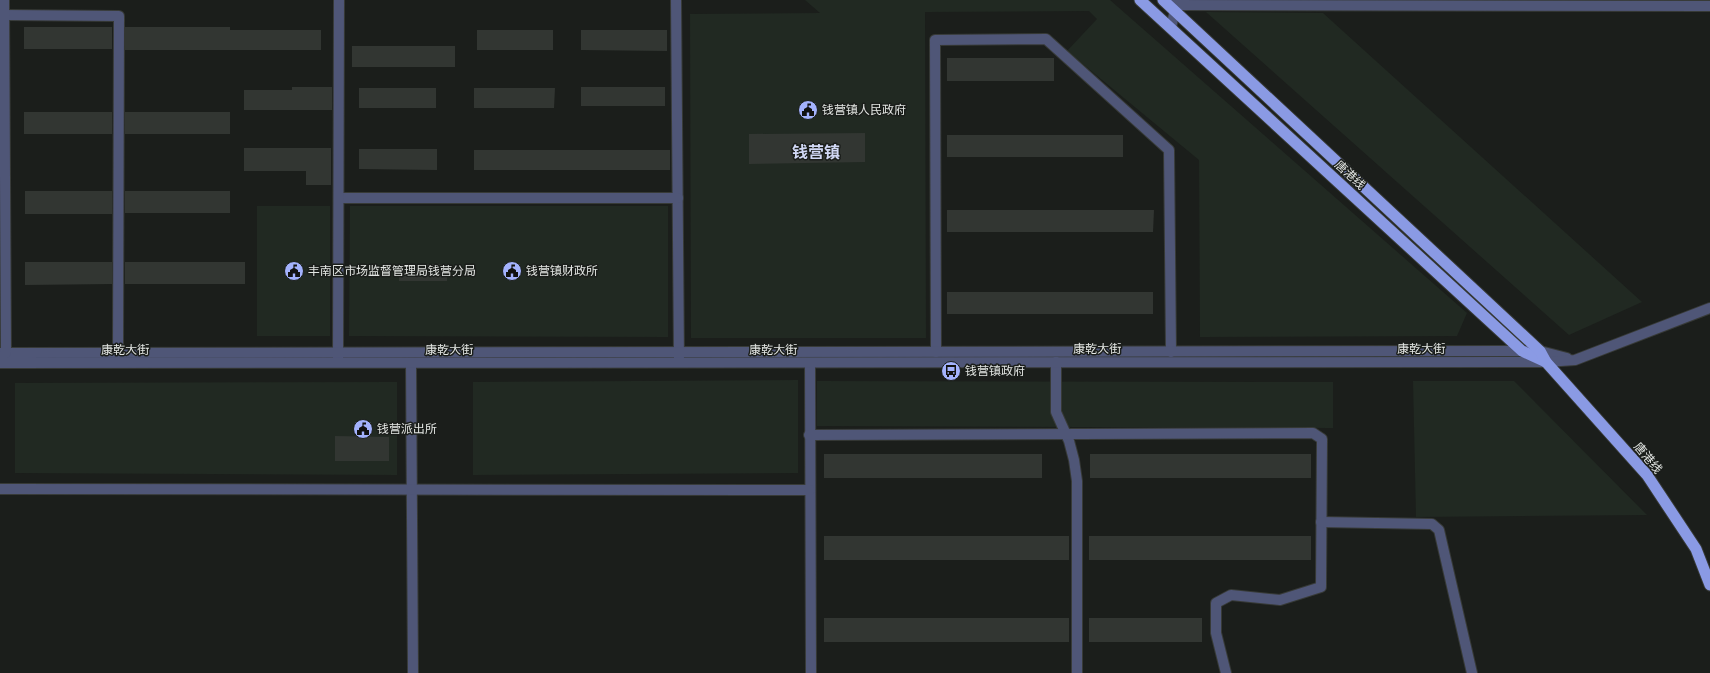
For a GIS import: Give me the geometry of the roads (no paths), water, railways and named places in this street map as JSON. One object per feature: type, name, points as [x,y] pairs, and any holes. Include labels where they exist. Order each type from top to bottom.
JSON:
[{"type":"highway","name":"唐港线","points":[[1140,0],[1522,351],[1546,362]]},
{"type":"highway","name":"唐港线","points":[[1163,0],[1175,5],[1540,351],[1546,362],[1647,475],[1696,549],[1710,585]]},
{"type":"street","points":[[2,355],[4,0]]},
{"type":"street","points":[[338,358],[339,0]]},
{"type":"street","points":[[676,0],[679,363]]},
{"type":"street","points":[[1171,27],[1175,5],[1448,3],[1710,6]]},
{"type":"street","points":[[4,15],[119,16],[118,353]]},
{"type":"street","points":[[936,352],[935,40],[1030,39],[1046,39],[1169,150],[1171,352]]},
{"type":"street","points":[[339,198],[678,198]]},
{"type":"street","name":"康乾大街","points":[[2,355],[118,353],[338,358],[411,363],[1546,362],[1575,360],[1710,308]]},
{"type":"street","name":"康乾大街","points":[[0,363],[679,352],[1540,351],[1575,360]]},
{"type":"street","points":[[1056,362],[1056,412],[1074,460],[1077,481],[1077,673]]},
{"type":"street","points":[[411,363],[412,673]]},
{"type":"street","points":[[810,363],[809,435],[811,673]]},
{"type":"street","points":[[809,435],[1313,433],[1322,439],[1321,587],[1280,600],[1231,595],[1216,603],[1216,633],[1226,673]]},
{"type":"street","points":[[0,489],[810,490]]},
{"type":"street","points":[[1321,522],[1432,524],[1439,530],[1472,673]]},
{"type":"place","name":"钱营镇人民政府","points":[[808,110]]},
{"type":"place","name":"丰南区市场监督管理局钱营分局","points":[[294,271]]},
{"type":"place","name":"钱营镇财政所","points":[[512,271]]},
{"type":"place","name":"钱营镇政府","points":[[951,371]]},
{"type":"place","name":"钱营派出所","points":[[363,429]]},
{"type":"district","name":"钱营镇","points":[[816,152]]}]
